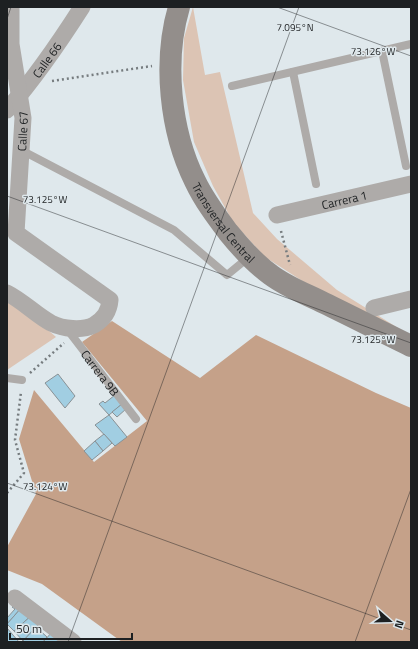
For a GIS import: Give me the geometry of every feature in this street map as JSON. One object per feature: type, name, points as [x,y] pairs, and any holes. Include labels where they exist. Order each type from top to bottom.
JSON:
[{"type":"main road","name":"Transversal Central","points":[[178,7],[172,39],[170,63],[174,114],[187,162],[195,181],[208,204],[249,257],[270,274],[296,289],[411,346]]},
{"type":"street","name":"Calle 67","points":[[11,7],[11,44],[24,90],[16,233],[110,300],[109,307],[102,321],[91,326],[69,332]]},
{"type":"street","name":"Calle 66","points":[[7,110],[61,41],[82,7]]},
{"type":"street","name":"Carrera 1","points":[[277,215],[411,184]]},
{"type":"street","points":[[7,293],[51,323],[69,332]]},
{"type":"street","points":[[374,308],[411,299]]},
{"type":"street","points":[[16,598],[72,642]]},
{"type":"lane","points":[[232,86],[411,44]]},
{"type":"lane","points":[[382,51],[406,166]]},
{"type":"lane","points":[[293,72],[316,184]]},
{"type":"lane","points":[[21,150],[174,230],[227,275],[249,257]]},
{"type":"lane","name":"Carrera 9B","points":[[69,332],[136,419]]},
{"type":"lane","points":[[7,378],[22,380]]},
{"type":"path","points":[[24,90],[170,63]]},
{"type":"path","points":[[277,215],[296,289]]},
{"type":"path","points":[[7,493],[24,473],[15,440],[22,380],[69,332]]},
{"type":"shaded area","points":[[193,7],[205,75],[220,72],[253,213],[277,239],[337,290],[411,336],[304,282],[265,257],[233,222],[213,186],[194,142],[183,80],[184,38]]},
{"type":"shaded area","points":[[7,300],[23,308],[56,337],[7,370]]},
{"type":"shaded area","points":[[112,321],[200,378],[256,335],[376,393],[411,408],[411,642],[122,642],[42,584],[7,570],[7,547],[36,494],[19,439],[34,390],[94,462],[147,421],[82,342]]},
{"type":"building","points":[[58,374],[75,396],[65,408],[45,383]]},
{"type":"building","points":[[115,395],[122,404],[109,415],[99,404],[103,401],[105,403]]},
{"type":"building","points":[[122,404],[126,409],[117,417],[112,412]]},
{"type":"building","points":[[109,415],[127,437],[115,446],[95,425]]},
{"type":"building","points":[[104,434],[112,443],[103,451],[95,441]]},
{"type":"building","points":[[95,441],[103,451],[92,460],[84,451]]},
{"type":"building","points":[[16,603],[22,607],[7,624],[7,618],[15,609],[12,607]]},
{"type":"building","points":[[22,607],[32,615],[14,631],[7,624]]},
{"type":"building","points":[[32,615],[41,622],[23,641],[14,631]]},
{"type":"building","points":[[36,627],[47,637],[43,642],[22,642]]},
{"type":"building","points":[[7,628],[19,642],[7,642]]},
{"type":"building","points":[[53,631],[68,642],[43,642]]}]
